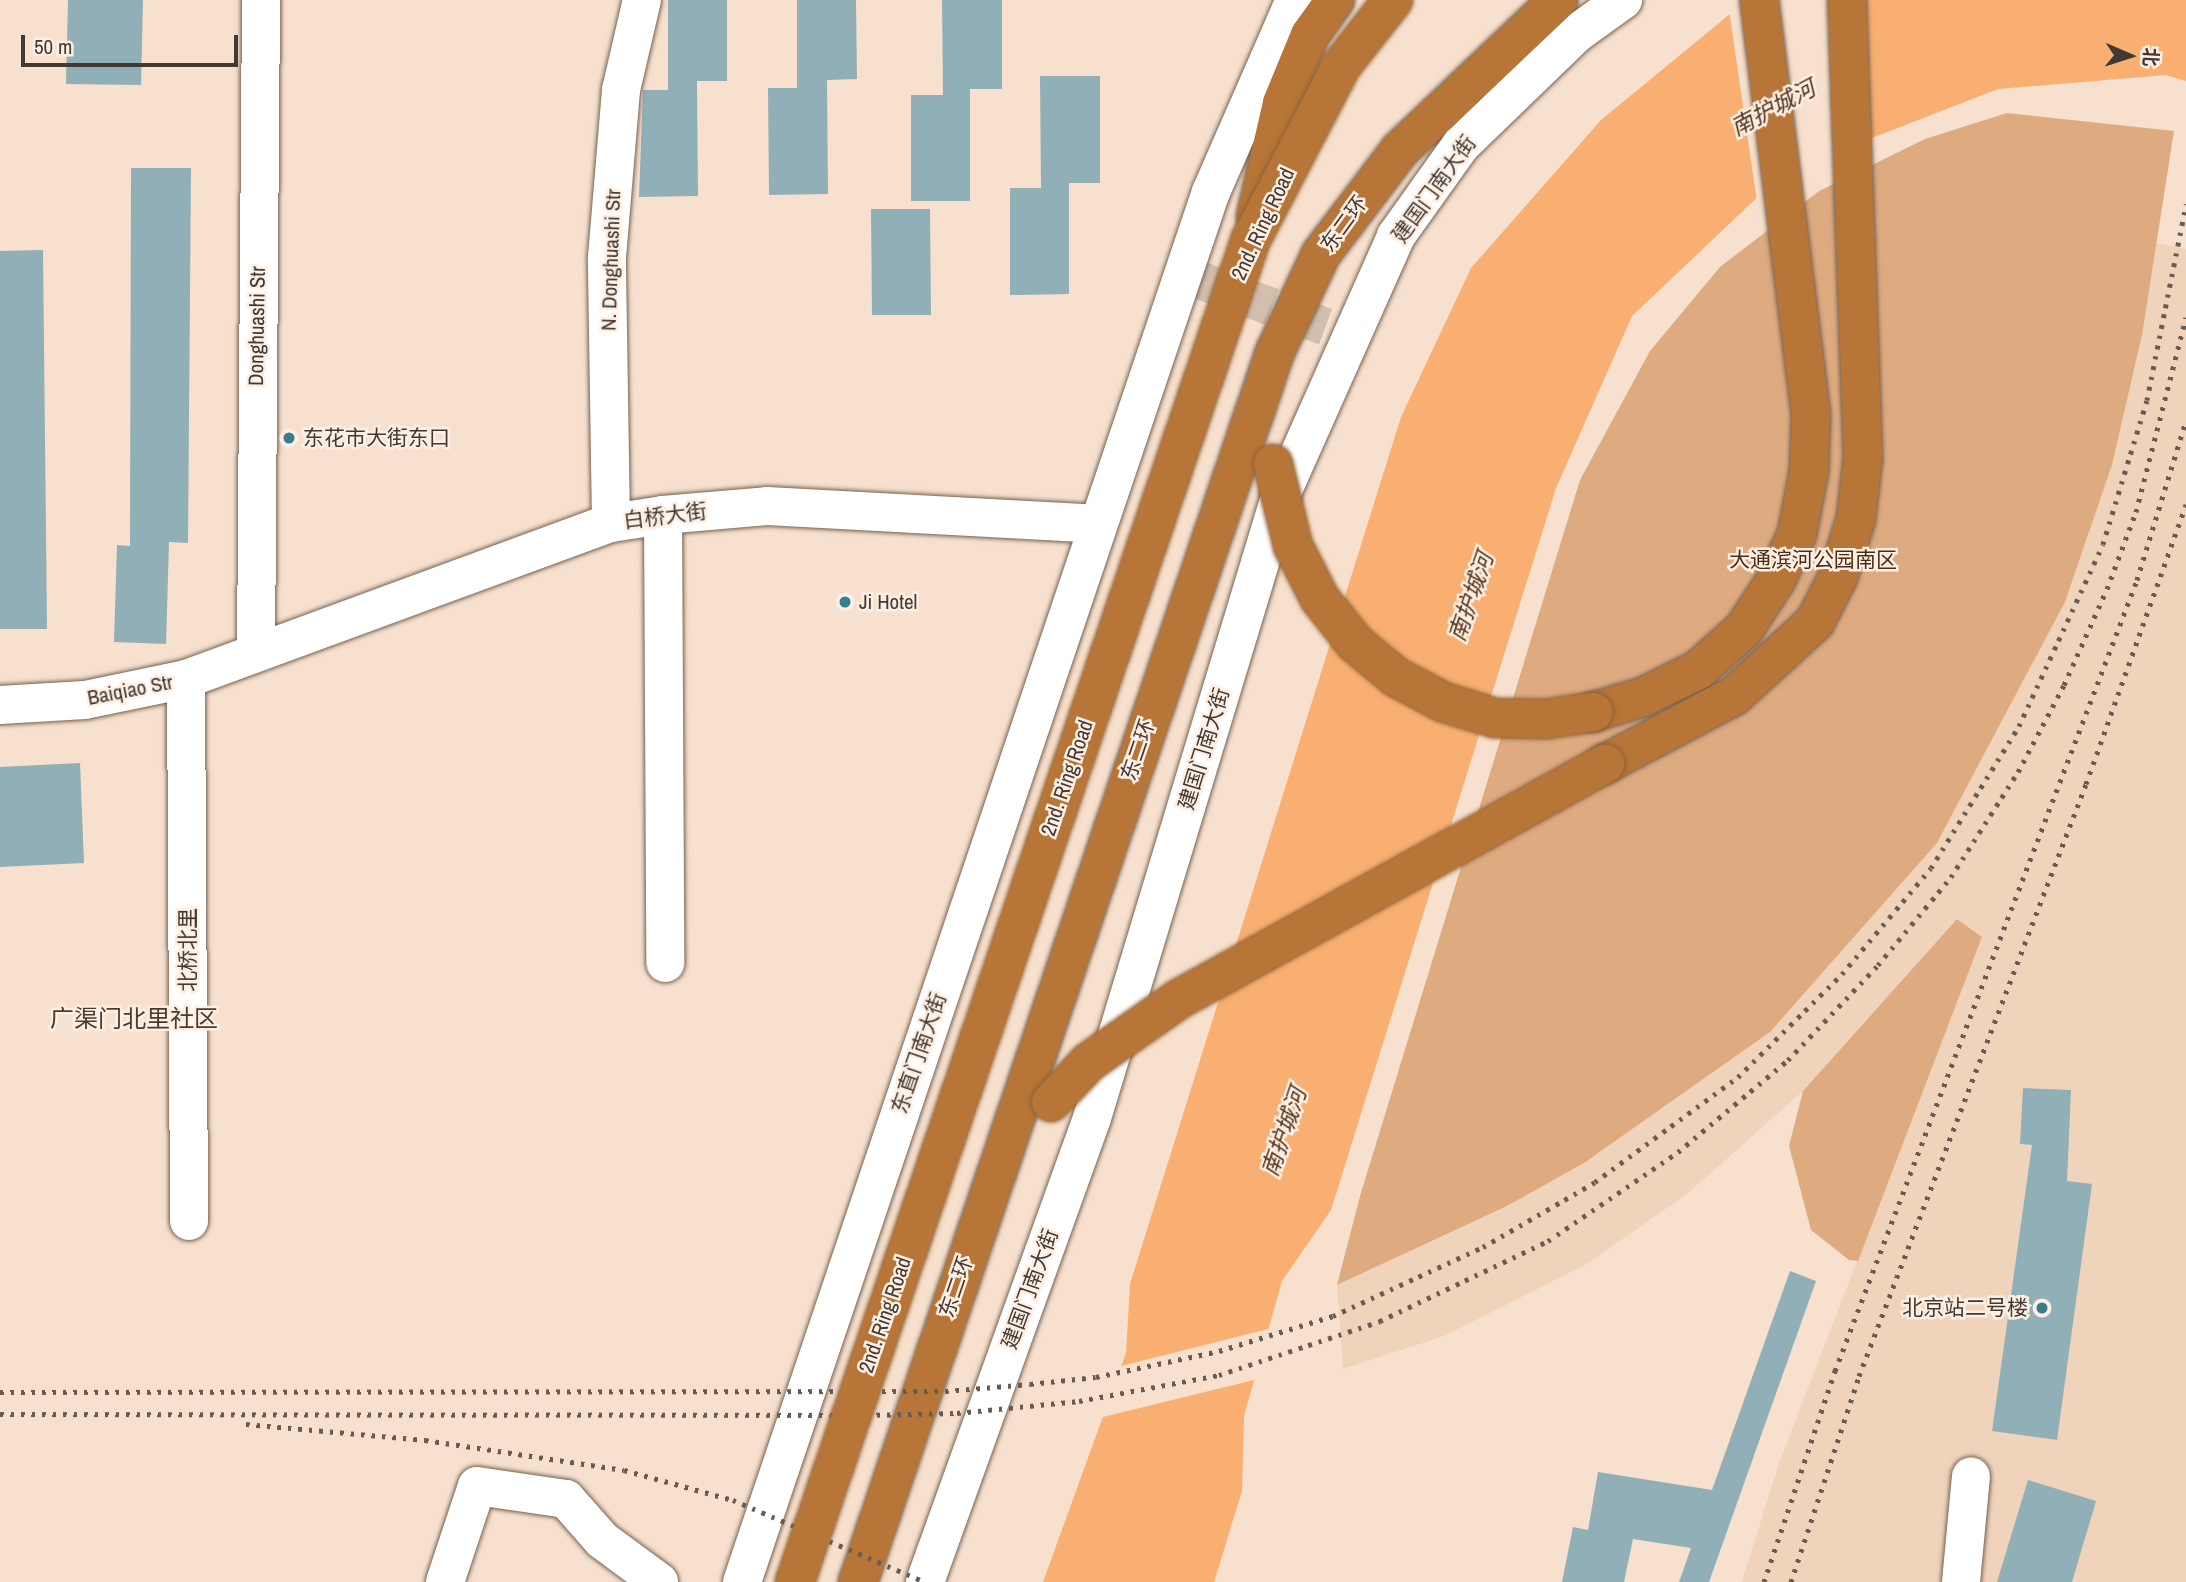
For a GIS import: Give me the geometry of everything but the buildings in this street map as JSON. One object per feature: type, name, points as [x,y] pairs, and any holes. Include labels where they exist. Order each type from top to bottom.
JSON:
[{"type":"highway","points":[[1251,239],[1282,103],[1310,35],[1335,0]]},
{"type":"highway","name":"2nd. Ring Road","points":[[795,1582],[1251,239],[1341,65],[1392,0]]},
{"type":"highway","name":"东二环","points":[[858,1582],[1275,352],[1321,254],[1400,150],[1558,0]]},
{"type":"highway","points":[[1275,352],[1273,464],[1293,546],[1320,599],[1355,643],[1396,677],[1443,702],[1495,718],[1546,719],[1593,712],[1643,697],[1698,670],[1744,629],[1776,580],[1797,534],[1810,471],[1811,415],[1803,340],[1759,0]]},
{"type":"highway","points":[[959,1278],[1051,1102],[1100,1053],[1179,999],[1605,764],[1734,696],[1815,622],[1838,577],[1857,519],[1863,458],[1860,305],[1848,118],[1847,0]]},
{"type":"street","name":"Donghuashi Str","points":[[256,652],[261,0]]},
{"type":"street","name":"N. Donghuashi Str","points":[[611,523],[607,257],[621,90],[642,0]]},
{"type":"street","points":[[1097,524],[1211,192],[1295,0]]},
{"type":"street","name":"建国门南大街","points":[[925,1582],[1092,1118],[1280,497],[1396,236],[1461,145],[1577,33],[1623,0]]},
{"type":"street","name":"白桥大街","points":[[256,652],[611,523],[663,514],[767,506],[1097,524]]},
{"type":"street","points":[[663,514],[665,963]]},
{"type":"street","name":"东直门南大街","points":[[742,1582],[1097,524]]},
{"type":"street","name":"Baiqiao Str","points":[[0,705],[85,700],[186,679],[256,652]]},
{"type":"street","name":"北桥北里","points":[[186,679],[189,1221]]},
{"type":"street","points":[[1961,1582],[1971,1476]]},
{"type":"street","points":[[445,1582],[477,1486],[566,1499],[603,1540],[659,1582]]},
{"type":"shaded area","points":[[2155,243],[2186,249],[2186,1582],[1742,1582],[1779,1463],[1982,938],[1957,919],[1803,1091],[1687,1194],[1585,1265],[1444,1336],[1343,1369],[1337,1285],[1507,1206],[1584,1163],[1770,1032],[1937,843],[2065,602],[2112,465],[2142,335]]},
{"type":"green space","name":"大通滨河公园南区","points":[[2007,113],[2174,131],[2142,335],[2112,465],[2065,602],[1937,843],[1770,1032],[1584,1163],[1507,1206],[1337,1285],[1360,1196],[1580,480],[1650,351],[1720,267],[1819,191],[1925,139]]},
{"type":"green space","points":[[1957,919],[1982,937],[1858,1261],[1849,1260],[1811,1230],[1789,1146],[1803,1091]]},
{"type":"water","name":"南护城河","points":[[1747,0],[2186,0],[2186,81],[2166,75],[1998,89],[1784,172],[1632,316],[1556,488],[1331,1210],[1282,1281],[1244,1416],[1242,1491],[1214,1582],[1043,1582],[1126,1353],[1130,1284],[1401,417],[1471,268],[1601,120]]},
{"type":"pier","points":[[1741,0],[1861,0],[1869,143],[1786,175],[1757,202],[1729,10]]},
{"type":"pier","points":[[1272,1328],[1258,1379],[1099,1418],[1117,1367]]},
{"type":"tunnel","points":[[1183,274],[1353,337]]},
{"type":"railway","points":[[0,1392],[945,1391],[1030,1384],[1096,1377],[1219,1351],[1333,1316],[1483,1247],[1595,1182],[1738,1077],[1842,974],[1931,868],[2019,726],[2103,544],[2147,400],[2186,204]]},
{"type":"railway","points":[[0,1414],[866,1415],[957,1413],[1079,1401],[1219,1375],[1380,1321],[1548,1241],[1678,1152],[1788,1060],[1878,965],[1951,877],[2018,772],[2064,685],[2107,589],[2136,512],[2186,317]]},
{"type":"railway","points":[[1764,1582],[1835,1371],[2137,580],[2186,421]]},
{"type":"railway","points":[[1791,1582],[1859,1376],[2086,784],[2186,504]]},
{"type":"railway","points":[[246,1424],[425,1440],[624,1470],[733,1500],[925,1582]]},
{"type":"place","name":"东花市大街东口","points":[[289,438]]},
{"type":"place","name":"Ji Hotel","points":[[845,602]]},
{"type":"place","name":"北京站二号楼","points":[[2042,1308]]},
{"type":"district","name":"广渠门北里社区","points":[[134,1019]]}]
